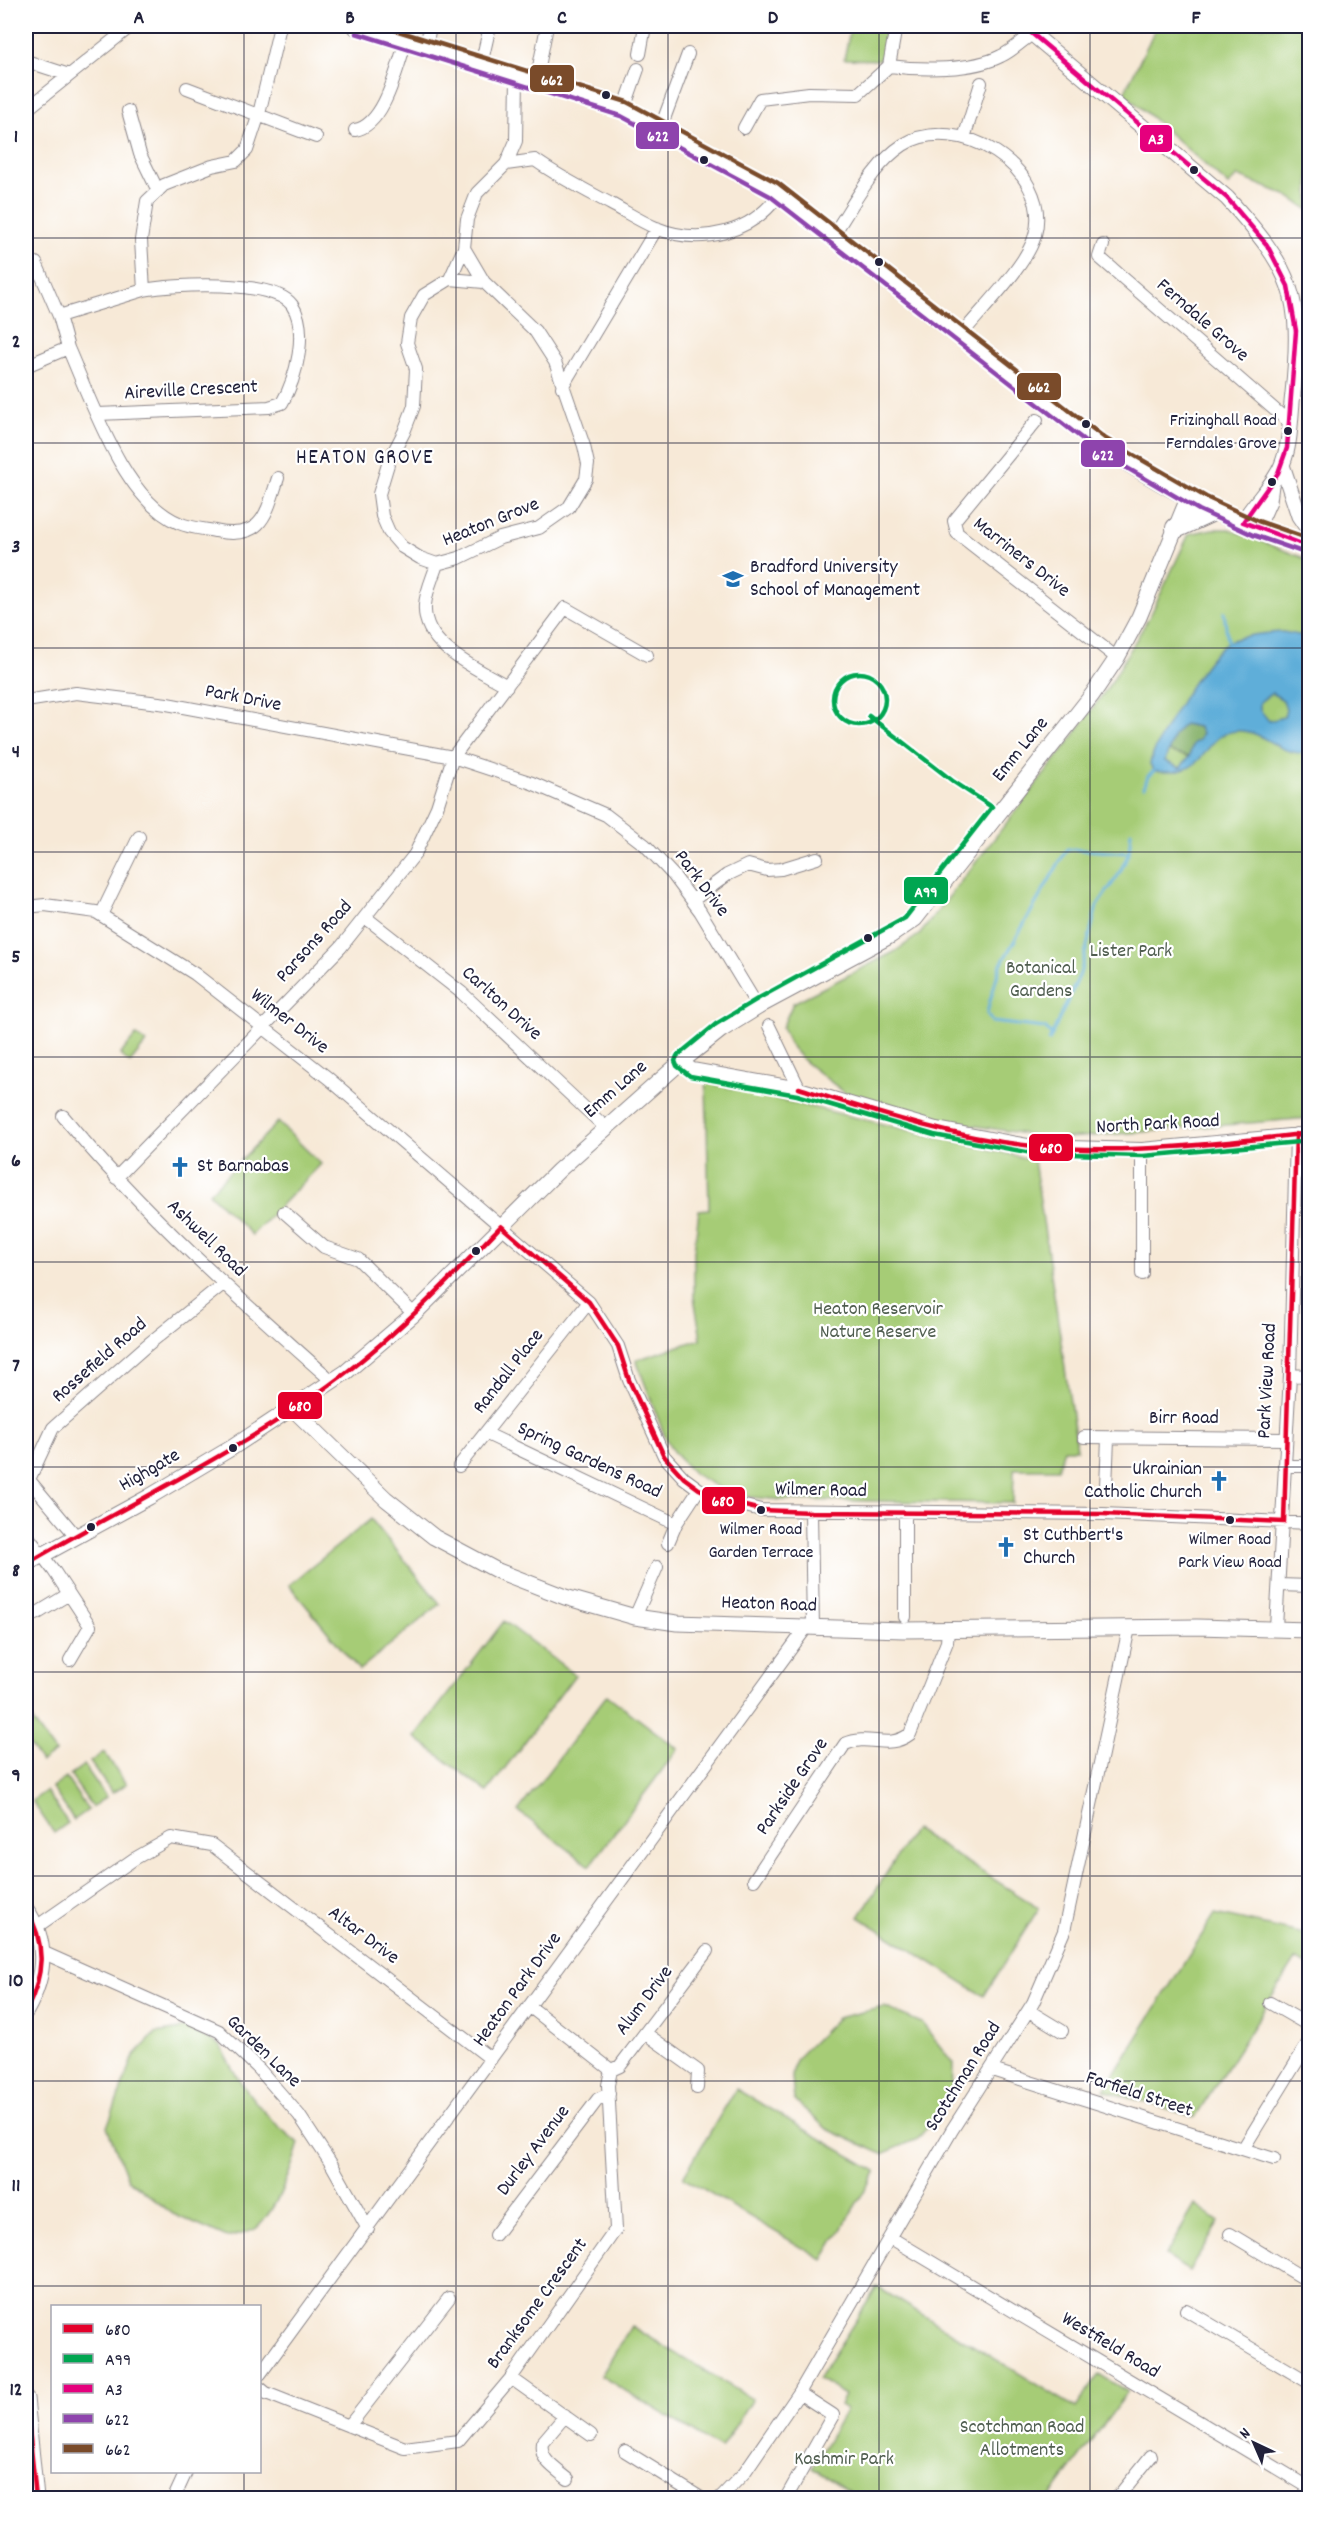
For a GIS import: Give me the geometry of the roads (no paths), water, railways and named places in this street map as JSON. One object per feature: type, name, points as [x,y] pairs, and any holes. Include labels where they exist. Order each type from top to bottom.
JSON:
[{"type":"highway","points":[[358,26],[624,109],[661,127],[779,194],[1102,445],[1215,510],[1310,547]]},
{"type":"highway","points":[[1176,528],[1215,510]]},
{"type":"street","points":[[26,110],[131,26]]},
{"type":"street","points":[[59,316],[144,290],[141,240],[147,201],[164,185],[236,161],[247,150],[259,114],[280,26]]},
{"type":"street","points":[[426,47],[430,26]]},
{"type":"street","points":[[481,65],[490,26]]},
{"type":"street","points":[[536,82],[547,26]]},
{"type":"street","points":[[640,54],[645,26]]},
{"type":"street","points":[[744,128],[760,99],[809,93],[858,94],[889,66],[896,26]]},
{"type":"street","points":[[889,66],[924,70],[978,63],[1000,57],[1028,30],[1227,198],[1268,245],[1282,269],[1296,310],[1296,360],[1290,423],[1282,465],[1271,484],[1251,507],[1250,525]]},
{"type":"street","points":[[354,130],[365,128],[374,120],[393,79],[406,41]]},
{"type":"street","points":[[661,127],[688,54]]},
{"type":"street","points":[[26,61],[69,75]]},
{"type":"street","points":[[624,109],[638,69]]},
{"type":"street","points":[[484,282],[450,279],[464,248],[466,219],[477,193],[506,164],[516,141],[517,76]]},
{"type":"street","points":[[964,138],[981,82]]},
{"type":"street","points":[[187,88],[316,137]]},
{"type":"street","points":[[128,111],[140,154],[158,191]]},
{"type":"street","points":[[833,235],[877,169],[903,145],[932,134],[946,133],[964,138],[993,152],[1025,179],[1038,220],[1035,236],[1026,254],[962,334]]},
{"type":"street","points":[[516,141],[535,160],[563,179],[657,228],[689,236],[717,234],[741,227],[760,216],[779,194]]},
{"type":"street","points":[[506,164],[535,160]]},
{"type":"street","points":[[562,387],[657,228]]},
{"type":"street","name":"Ferndale Grove","points":[[1103,245],[1099,257],[1290,423]]},
{"type":"street","name":"Heaton Grove","points":[[450,279],[424,295],[411,318],[407,343],[416,369],[414,406],[389,461],[379,494],[382,516],[389,532],[402,546],[420,558],[437,564],[459,558],[500,538],[540,528],[557,517],[580,493],[588,464],[555,362],[535,332],[512,306],[484,282],[464,248]]},
{"type":"street","points":[[36,263],[59,316],[68,348],[112,447],[140,494],[178,523],[223,533],[250,531],[265,518],[278,478]]},
{"type":"street","name":"Aireville Crescent","points":[[98,414],[269,407],[282,403],[292,386],[300,348],[298,320],[292,304],[276,294],[248,288],[167,285],[144,290]]},
{"type":"street","points":[[26,366],[68,348]]},
{"type":"street","name":"Marriners Drive","points":[[1037,420],[954,521],[954,528],[957,533],[1117,658]]},
{"type":"street","points":[[1282,465],[1288,478],[1294,505],[1310,532]]},
{"type":"street","name":"Emm Lane","points":[[293,1409],[367,1356],[414,1314],[501,1226],[682,1061],[722,1030],[758,1007],[915,919],[1092,695],[1117,658],[1144,606],[1189,496]]},
{"type":"street","name":"Heaton Grove","points":[[437,564],[425,606],[436,637],[454,655],[507,686]]},
{"type":"street","points":[[453,757],[565,608],[647,655]]},
{"type":"street","name":"Park Drive","points":[[26,701],[76,693],[124,698],[453,757],[532,783],[606,815],[645,846],[693,900],[758,1007]]},
{"type":"street","name":"Parsons Road","points":[[116,1178],[341,947],[415,854],[437,807],[453,757]]},
{"type":"street","points":[[101,915],[139,837]]},
{"type":"street","points":[[693,900],[727,875],[748,866],[767,870],[781,869],[817,858]]},
{"type":"street","name":"Wilmer Drive","points":[[26,907],[45,905],[101,915],[195,974],[264,1026],[501,1226]]},
{"type":"street","name":"Carlton Drive","points":[[365,917],[462,993],[606,1128]]},
{"type":"street","points":[[769,1026],[799,1088]]},
{"type":"street","points":[[682,1061],[692,1069],[799,1088]]},
{"type":"street","name":"North Park Road","points":[[799,1088],[936,1128],[1033,1146],[1142,1149],[1310,1133]]},
{"type":"street","name":"Ashwell Road","points":[[63,1116],[116,1178],[223,1284],[332,1382]]},
{"type":"street","name":"Park View Road","points":[[1276,1628],[1284,1522],[1284,1439],[1290,1375],[1296,1134]]},
{"type":"street","points":[[1142,1149],[1142,1274]]},
{"type":"street","points":[[284,1212],[324,1247],[358,1259],[414,1314]]},
{"type":"street","name":"Wilmer Road","points":[[501,1226],[589,1302],[618,1346],[629,1380],[664,1456],[684,1478],[699,1489],[725,1502],[761,1510],[811,1512],[1103,1514],[1310,1523]]},
{"type":"street","name":"Rossefield Road","points":[[27,1483],[53,1428],[146,1346],[223,1284]]},
{"type":"street","name":"Randall Place","points":[[459,1466],[589,1302]]},
{"type":"street","points":[[1290,1375],[1310,1376]]},
{"type":"street","name":"Highgate","points":[[26,1564],[149,1497],[293,1409]]},
{"type":"street","name":"Heaton Road","points":[[293,1409],[386,1499],[434,1537],[498,1571],[584,1603],[635,1617],[677,1623],[810,1628],[948,1630],[1276,1628],[1310,1630]]},
{"type":"street","name":"Spring Gardens Road","points":[[485,1433],[676,1524]]},
{"type":"street","name":"Birr Road","points":[[1084,1437],[1284,1439]]},
{"type":"street","points":[[1106,1486],[1108,1439]]},
{"type":"street","points":[[1284,1466],[1310,1467]]},
{"type":"street","points":[[27,1483],[76,1536]]},
{"type":"street","points":[[668,1544],[676,1524],[699,1489]]},
{"type":"street","points":[[810,1628],[811,1512]]},
{"type":"street","points":[[905,1512],[905,1617]]},
{"type":"street","points":[[26,1534],[90,1626],[70,1660]]},
{"type":"street","points":[[635,1617],[657,1567]]},
{"type":"street","points":[[1279,1585],[1310,1586]]},
{"type":"street","points":[[36,1614],[69,1594]]},
{"type":"street","name":"Heaton Park Drive","points":[[261,2373],[529,2006],[810,1628]]},
{"type":"street","name":"Scotchman Road","points":[[720,2499],[744,2473],[799,2393],[952,2130],[1029,2011],[1064,1931],[1129,1628]]},
{"type":"street","name":"Parkside Grove","points":[[754,1880],[845,1744],[855,1739],[899,1742],[910,1734],[947,1642],[948,1630]]},
{"type":"street","name":"Altar Drive","points":[[31,1930],[134,1859],[171,1838],[212,1845],[491,2059]]},
{"type":"street","points":[[26,1909],[31,1930],[42,1952],[38,1987],[26,2011]]},
{"type":"street","name":"Alum Drive","points":[[611,2070],[620,2066],[707,1951]]},
{"type":"street","name":"Garden Lane","points":[[42,1952],[219,2031],[259,2069],[299,2115],[333,2165],[368,2229]]},
{"type":"street","points":[[1270,2003],[1310,2026]]},
{"type":"street","points":[[529,2006],[611,2070]]},
{"type":"street","points":[[1029,2011],[1062,2031]]},
{"type":"street","points":[[645,2033],[698,2071],[697,2088]]},
{"type":"street","points":[[1243,2149],[1310,2040]]},
{"type":"street","name":"Branksome Crescent","points":[[261,2389],[266,2393],[405,2448],[458,2441],[511,2378],[616,2229],[609,2094],[611,2070]]},
{"type":"street","name":"Farfield Street","points":[[992,2070],[1274,2159]]},
{"type":"street","name":"Durley Avenue","points":[[495,2235],[598,2099],[609,2094]]},
{"type":"street","points":[[1230,2234],[1310,2282]]},
{"type":"street","name":"Westfield Road","points":[[891,2238],[1310,2488]]},
{"type":"street","points":[[349,2426],[449,2298]]},
{"type":"street","points":[[1186,2310],[1310,2383]]},
{"type":"street","points":[[511,2378],[591,2435]]},
{"type":"street","points":[[786,2498],[833,2415],[799,2393]]},
{"type":"street","points":[[26,2398],[36,2499]]},
{"type":"street","points":[[565,2416],[542,2443],[541,2449],[547,2461],[567,2478]]},
{"type":"street","points":[[625,2451],[701,2499]]},
{"type":"street","points":[[1117,2499],[1151,2456]]},
{"type":"street","points":[[174,2499],[186,2473]]},
{"type":"water","points":[[1283,632],[1309,637],[1309,753],[1288,751],[1254,734],[1236,731],[1224,734],[1215,740],[1196,763],[1186,769],[1173,772],[1154,771],[1150,764],[1160,738],[1195,680],[1219,650],[1228,642],[1240,638]],"holes":[[[1272,693],[1283,700],[1286,710],[1284,717],[1269,721],[1260,710],[1260,702]],[[1184,724],[1198,727],[1202,733],[1180,768],[1165,761],[1174,735]]]},
{"type":"waterway","points":[[1224,612],[1228,642]]},
{"type":"waterway","points":[[1144,787],[1148,776],[1154,771]]},
{"type":"waterway","points":[[1049,1041],[1080,974],[1097,906],[1119,874],[1129,853],[1131,832]]},
{"type":"waterway","points":[[1052,1036],[1045,1028],[992,1022],[987,1014],[1000,966],[1067,849],[1129,853]]},
{"type":"place","name":"Frizinghall Road Ferndales Grove","points":[[1288,431]]},
{"type":"place","name":"Bradford University School of Management","points":[[733,579]]},
{"type":"place","name":"St Barnabas","points":[[180,1167]]},
{"type":"place","name":"Ukrainian Catholic Church","points":[[1219,1481]]},
{"type":"place","name":"Wilmer Road Garden Terrace","points":[[761,1510]]},
{"type":"place","name":"Wilmer Road Park View Road","points":[[1230,1520]]},
{"type":"place","name":"St Cuthbert's Church","points":[[1006,1547]]},
{"type":"district","name":"HEATON GROVE","points":[[365,459]]},
{"type":"park label","name":"Lister Park","points":[[1131,952]]},
{"type":"park label","name":"Botanical Gardens","points":[[1041,980]]},
{"type":"park label","name":"Heaton Reservoir Nature Reserve","points":[[878,1322]]},
{"type":"park label","name":"Scotchman Road Allotments","points":[[1022,2440]]},
{"type":"park label","name":"Kashmir Park","points":[[844,2460]]}]
